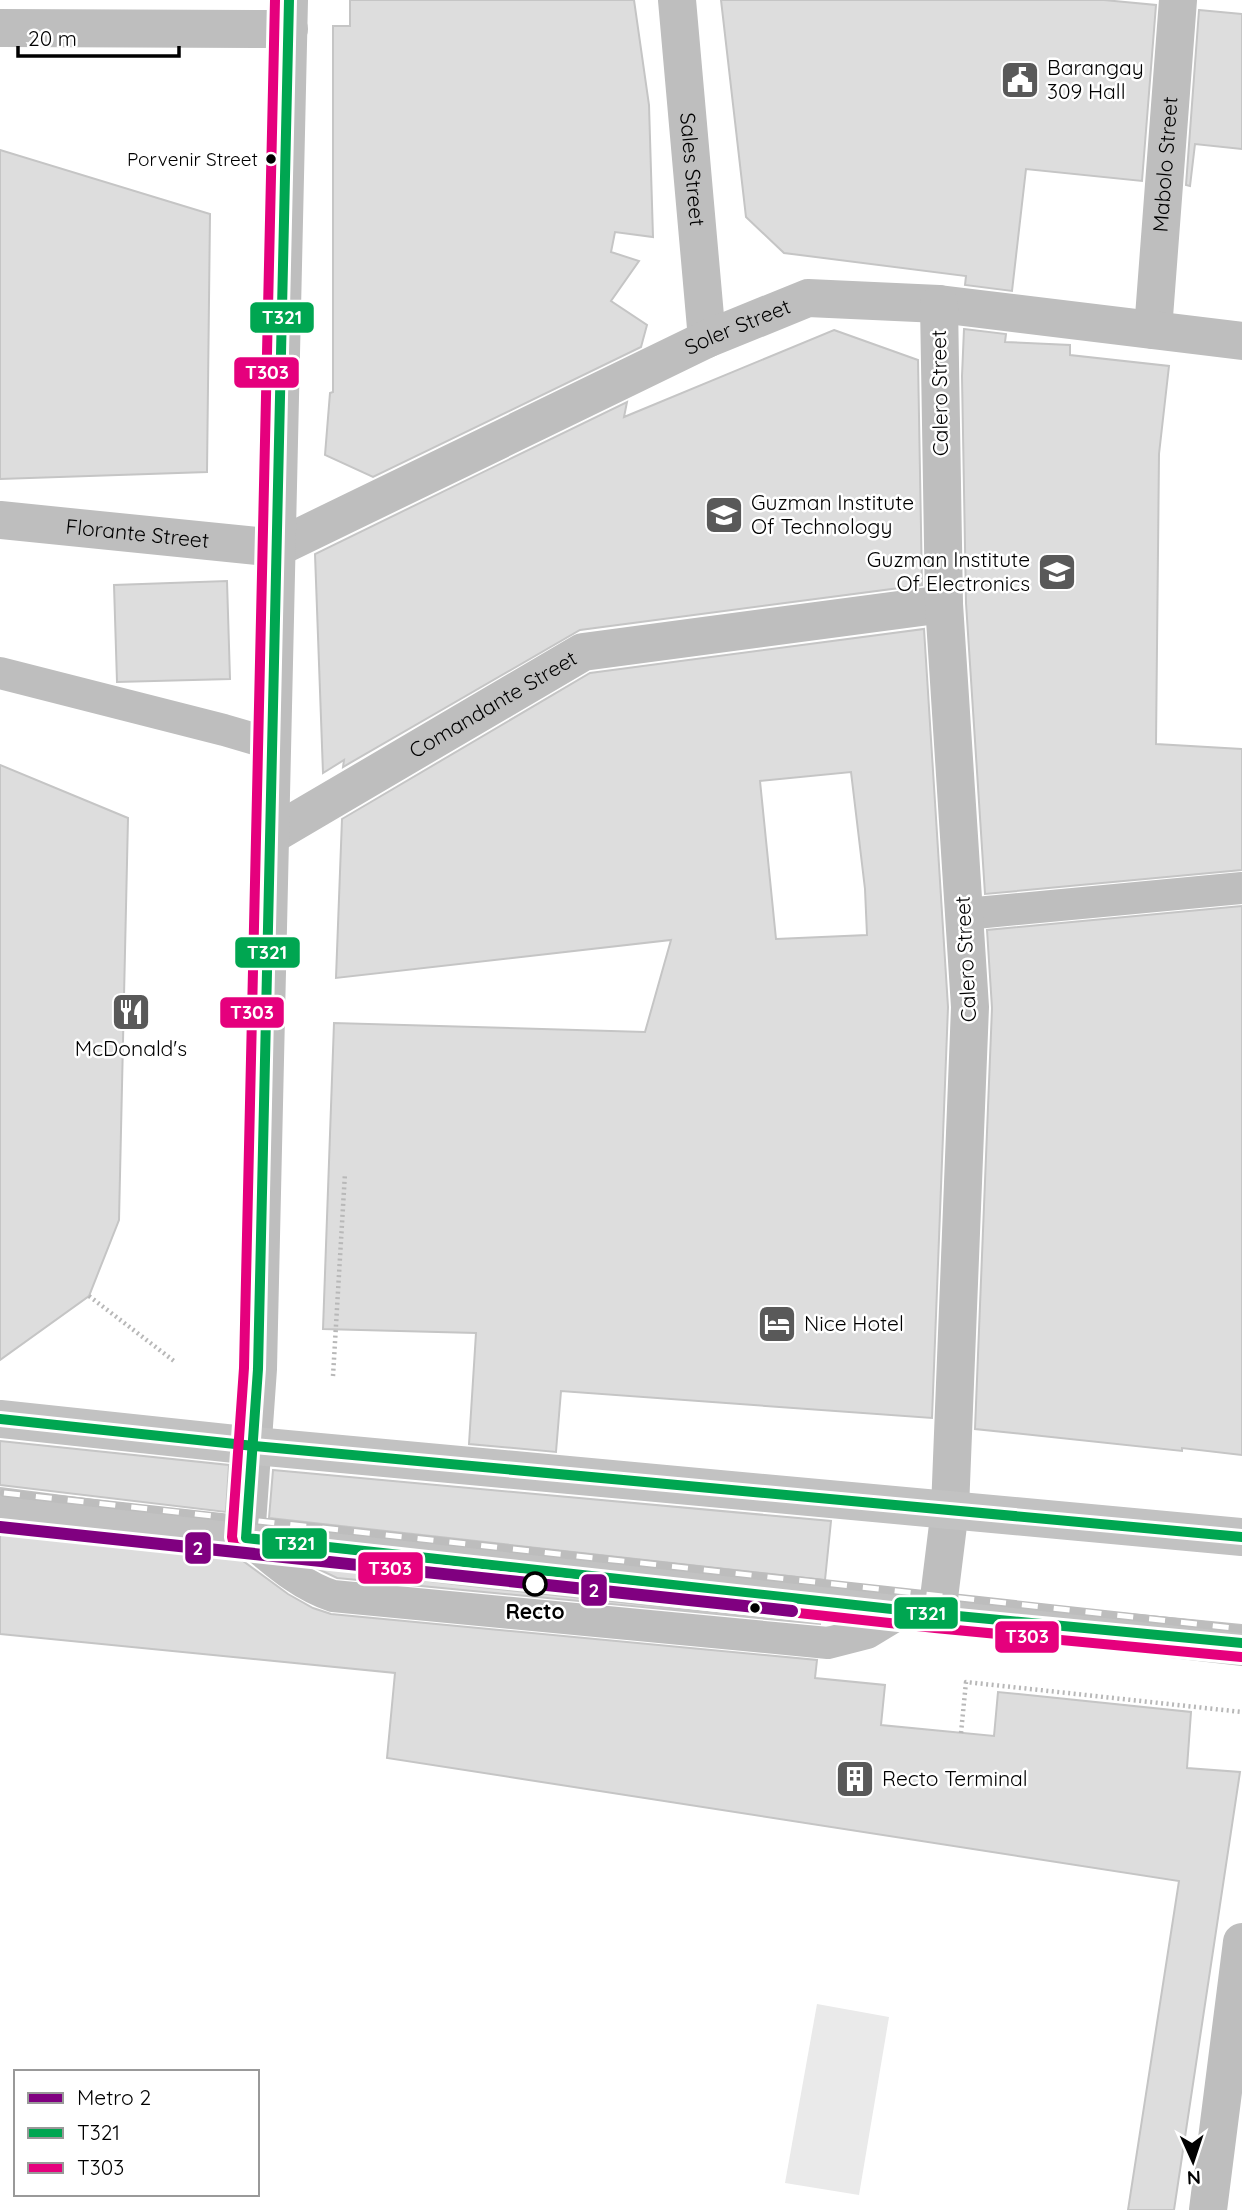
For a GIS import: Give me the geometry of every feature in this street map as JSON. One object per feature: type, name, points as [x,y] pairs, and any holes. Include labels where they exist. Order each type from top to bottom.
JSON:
[{"type":"main road","points":[[0,1419],[254,1446],[1242,1537]]},
{"type":"main road","points":[[0,1506],[246,1538],[921,1612],[1242,1643]]},
{"type":"street","name":"Sales Street","points":[[677,0],[707,339]]},
{"type":"street","name":"Mabolo Street","points":[[1153,330],[1178,0]]},
{"type":"street","points":[[0,28],[289,14],[258,1369],[246,1538]]},
{"type":"street","name":"Soler Street","points":[[277,548],[707,339],[808,298],[939,304],[1242,341]]},
{"type":"street","name":"Calero Street","points":[[921,1612],[950,1509],[970,1007],[944,604],[939,304]]},
{"type":"street","name":"Florante Street","points":[[0,520],[277,548]]},
{"type":"street","name":"Comandante Street","points":[[270,836],[583,652],[944,604]]},
{"type":"street","points":[[1208,2210],[1234,2073],[1242,1942]]},
{"type":"lane","points":[[0,673],[272,744]]},
{"type":"lane","points":[[965,914],[1242,888]]},
{"type":"path","points":[[333,1376],[345,1173]]},
{"type":"path","points":[[89,1296],[174,1361]]},
{"type":"path","points":[[961,1733],[966,1682],[1242,1712]]},
{"type":"shaded area","points":[[817,2004],[889,2017],[859,2195],[785,2183]]},
{"type":"building","points":[[350,0],[634,0],[649,105],[653,237],[615,232],[611,252],[639,261],[611,301],[647,325],[641,347],[373,477],[325,455],[330,393],[333,392],[333,26],[350,26]]},
{"type":"building","points":[[721,0],[1104,0],[1156,5],[1142,181],[1026,169],[1012,291],[965,285],[966,276],[784,253],[746,217]]},
{"type":"building","points":[[1199,10],[1242,14],[1242,149],[1195,144],[1190,186],[1186,185]]},
{"type":"building","points":[[0,150],[210,214],[207,472],[0,479]]},
{"type":"building","points":[[964,329],[1006,334],[1005,342],[1070,345],[1070,355],[1169,366],[1159,454],[1156,744],[1242,749],[1242,870],[985,894],[966,603],[962,376]]},
{"type":"building","name":"Guzman Institute Of Technology","points":[[834,330],[918,360],[922,585],[580,630],[343,767],[344,760],[323,773],[315,554],[627,402],[624,417]]},
{"type":"building","points":[[227,581],[230,679],[117,682],[114,585]]},
{"type":"building","points":[[924,629],[948,1007],[932,1418],[561,1391],[556,1452],[469,1444],[476,1333],[323,1329],[334,1023],[645,1032],[671,940],[336,978],[342,819],[590,673]],"holes":[[[851,772],[865,889],[867,935],[776,939],[760,781]]]},
{"type":"building","points":[[0,765],[128,818],[119,1220],[89,1296],[0,1360]]},
{"type":"building","points":[[1242,906],[1242,1455],[975,1429],[992,1008],[987,930]]},
{"type":"building","points":[[0,1441],[229,1465],[226,1512],[0,1485]]},
{"type":"building","points":[[273,1470],[831,1521],[825,1580],[269,1518]]},
{"type":"building","points":[[0,1528],[239,1558],[288,1594],[313,1608],[331,1614],[817,1660],[815,1678],[885,1685],[881,1725],[994,1736],[998,1692],[1191,1712],[1187,1768],[1240,1772],[1174,2210],[1128,2210],[1179,1881],[387,1758],[395,1673],[0,1634]]},
{"type":"building","points":[[314,1567],[463,1585],[821,1624],[337,1578]]},
{"type":"railway","points":[[4,1493],[1242,1629]]},
{"type":"railway","points":[[792,1611],[1242,1662]]},
{"type":"metro line","name":"2","points":[[0,1527],[792,1611]]},
{"type":"transit line","name":"T303","points":[[275,0],[244,1368],[232,1537],[234,1545],[244,1552],[935,1628],[1241,1657]]},
{"type":"transit line","name":"T321","points":[[289,0],[258,1369],[246,1538],[937,1614],[1242,1643]]},
{"type":"transit line","name":"T321","points":[[0,1419],[254,1446],[1242,1537]]},
{"type":"place","name":"Barangay 309 Hall","points":[[1020,80]]},
{"type":"place","name":"Porvenir Street","points":[[271,159]]},
{"type":"place","name":"Guzman Institute Of Technology","points":[[724,515]]},
{"type":"place","name":"Guzman Institute Of Electronics","points":[[1057,572]]},
{"type":"place","name":"McDonald's","points":[[131,1012]]},
{"type":"place","name":"Nice Hotel","points":[[777,1324]]},
{"type":"place","name":"Recto","points":[[535,1584]]},
{"type":"place","name":"Recto Terminal","points":[[855,1779]]}]
